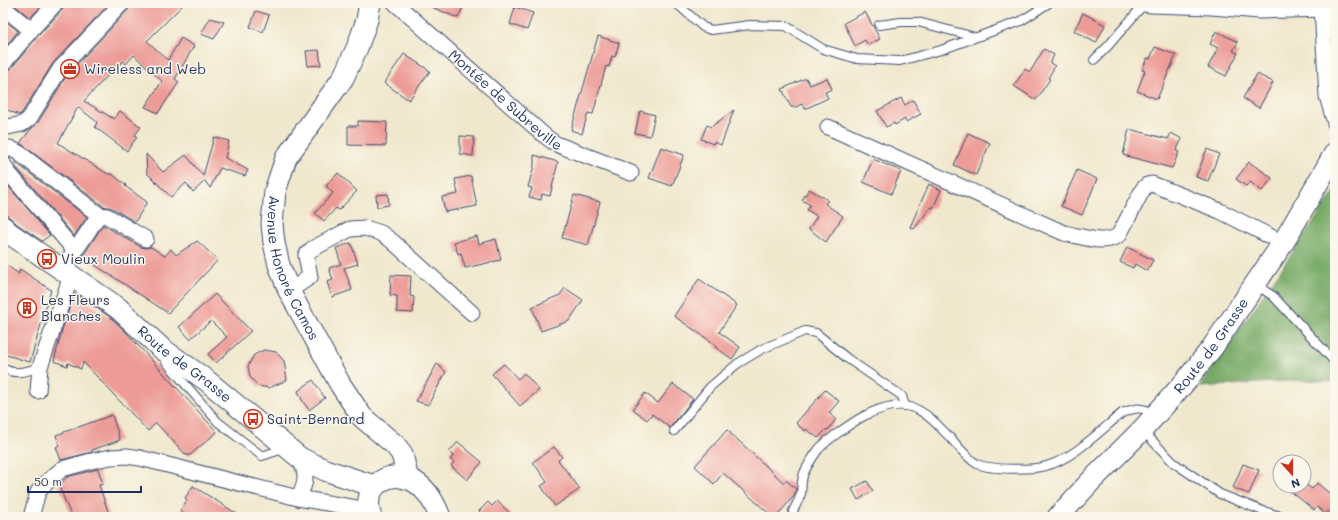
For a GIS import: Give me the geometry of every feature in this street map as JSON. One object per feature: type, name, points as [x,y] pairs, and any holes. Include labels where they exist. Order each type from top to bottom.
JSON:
[{"type":"main road","name":"Avenue Honoré Camos","points":[[370,3],[367,20],[357,48],[343,78],[286,158],[275,191],[272,224],[274,243],[279,265],[289,291],[340,384],[362,417],[395,445],[402,454],[406,471],[405,478]]},
{"type":"main road","name":"Route de Grasse","points":[[1058,517],[1091,481],[1142,430],[1212,348],[1283,243],[1335,153]]},
{"type":"main road","name":"Route de Grasse","points":[[5,234],[66,272],[118,308],[161,348],[206,380],[293,453],[325,470],[374,486]]},
{"type":"main road","points":[[370,514],[369,495],[374,486],[385,479],[395,477],[405,478],[417,483],[425,490],[434,502],[440,517]]},
{"type":"street","points":[[3,64],[56,3]]},
{"type":"street","points":[[3,128],[22,124],[29,120],[60,69],[122,3]]},
{"type":"street","name":"Montée de Subreville","points":[[396,3],[556,144],[631,173]]},
{"type":"street","points":[[1142,3],[1259,11],[1326,6],[1328,96],[1335,124]]},
{"type":"street","points":[[3,7],[31,30]]},
{"type":"street","points":[[828,127],[1064,233],[1103,240],[1113,240],[1119,235],[1143,189],[1152,184],[1220,211],[1283,243]]},
{"type":"street","points":[[3,151],[10,148],[19,153],[99,215],[107,216],[146,239]]},
{"type":"street","points":[[3,163],[75,251]]},
{"type":"street","points":[[38,391],[40,367],[66,272],[75,251],[99,215]]},
{"type":"street","points":[[289,291],[310,277],[306,255],[312,249],[350,229],[365,228],[381,234],[392,241],[472,313]]},
{"type":"street","points":[[293,453],[305,471],[306,480],[298,498]]},
{"type":"street","points":[[31,517],[38,492],[62,469],[90,461],[127,456],[370,514]]},
{"type":"lane","points":[[676,3],[703,27],[711,30],[750,25],[786,26],[823,49],[857,59],[900,61],[941,50],[1021,21],[1049,3]]},
{"type":"lane","points":[[1094,60],[1108,46],[1142,3]]},
{"type":"lane","points":[[879,25],[900,22],[918,22],[975,37]]},
{"type":"lane","points":[[1255,284],[1273,296],[1335,362]]},
{"type":"lane","points":[[674,431],[710,387],[737,364],[762,349],[805,331],[816,332],[848,359],[902,396],[905,406]]},
{"type":"lane","points":[[3,368],[7,371],[25,372],[40,367]]},
{"type":"lane","points":[[793,510],[799,500],[804,474],[819,449],[853,422],[874,411],[895,406],[905,406],[919,410],[936,423],[960,449],[977,464],[991,467],[1024,469],[1046,466],[1067,458],[1122,413],[1134,409],[1144,408],[1156,414]]},
{"type":"lane","points":[[1142,430],[1174,463],[1220,494],[1263,511],[1284,517]]},
{"type":"green space","points":[[1335,191],[1335,382],[1304,380],[1200,387]]},
{"type":"building","points":[[12,3],[44,3],[30,18]]},
{"type":"building","points":[[65,3],[110,3],[53,63],[22,113],[19,115],[3,108],[3,73],[10,70],[63,9]]},
{"type":"building","points":[[131,3],[185,3],[147,41],[168,60],[181,38],[194,46],[175,79],[179,82],[158,113],[145,107],[162,81],[134,55],[126,64],[123,61],[114,69],[84,101],[114,119],[120,111],[141,127],[135,135],[137,137],[127,151],[95,127],[97,122],[78,107],[58,143],[108,174],[112,174],[126,185],[125,186],[147,202],[135,222],[112,208],[103,206],[20,143],[30,130],[37,124],[67,75],[129,9]]},
{"type":"building","points":[[422,3],[465,3],[458,18]]},
{"type":"building","points":[[515,7],[533,13],[527,30],[510,24]]},
{"type":"building","points":[[256,11],[269,15],[263,32],[250,27]]},
{"type":"building","points":[[865,12],[880,39],[868,45],[865,40],[855,46],[844,23]]},
{"type":"building","points":[[1083,13],[1105,25],[1096,43],[1074,31]]},
{"type":"building","points":[[210,18],[224,22],[214,39],[201,34]]},
{"type":"building","points":[[3,19],[18,31],[3,50]]},
{"type":"building","points":[[1216,31],[1238,42],[1233,51],[1238,53],[1226,76],[1208,67],[1218,48],[1210,44]]},
{"type":"building","points":[[598,36],[619,43],[615,57],[612,56],[609,67],[606,66],[593,114],[588,113],[582,134],[571,130]]},
{"type":"building","points":[[1155,47],[1176,55],[1157,99],[1137,91],[1145,71],[1142,70],[1147,58],[1150,59]]},
{"type":"building","points":[[1044,49],[1054,55],[1050,63],[1055,66],[1048,78],[1050,79],[1036,100],[1014,86],[1025,69],[1030,72]]},
{"type":"building","points":[[319,50],[321,65],[308,66],[306,51]]},
{"type":"building","points":[[404,54],[430,71],[409,100],[384,83]]},
{"type":"building","points":[[1257,74],[1273,82],[1259,108],[1243,98]]},
{"type":"building","points":[[806,78],[810,85],[827,78],[832,89],[825,92],[828,98],[805,109],[802,104],[796,107],[791,107],[782,89]]},
{"type":"building","points":[[901,98],[905,105],[913,100],[921,114],[906,122],[905,119],[895,125],[894,123],[886,127],[877,111]]},
{"type":"building","points":[[734,110],[721,145],[714,142],[713,144],[701,139],[707,125],[711,127]]},
{"type":"building","points":[[640,111],[655,115],[650,136],[635,133]]},
{"type":"building","points":[[358,121],[387,122],[386,146],[348,145],[348,126],[358,126]]},
{"type":"building","points":[[1129,129],[1168,139],[1171,133],[1182,139],[1176,151],[1179,152],[1172,168],[1123,155]]},
{"type":"building","points":[[968,133],[990,143],[976,175],[954,165]]},
{"type":"building","points":[[460,136],[474,137],[473,156],[460,154]]},
{"type":"building","points":[[214,137],[229,141],[225,158],[248,170],[245,176],[220,168],[210,188],[205,181],[193,192],[186,183],[171,197],[147,173],[146,154],[163,172],[186,155],[203,176]]},
{"type":"building","points":[[661,147],[684,155],[672,186],[649,178]]},
{"type":"building","points":[[1207,149],[1219,154],[1208,181],[1196,177]]},
{"type":"building","points":[[534,155],[558,162],[550,196],[542,194],[541,200],[529,197],[532,188],[528,187],[534,166]]},
{"type":"building","points":[[873,159],[901,171],[891,194],[863,182]]},
{"type":"building","points":[[15,162],[87,217],[74,236],[15,166]]},
{"type":"building","points":[[1249,162],[1272,178],[1262,191],[1250,182],[1246,186],[1236,179]]},
{"type":"building","points":[[1077,170],[1097,179],[1082,215],[1061,206]]},
{"type":"building","points":[[338,173],[357,191],[339,210],[336,208],[324,221],[315,213],[333,193],[326,186]]},
{"type":"building","points":[[471,176],[477,206],[445,212],[442,197],[458,194],[455,179]]},
{"type":"building","points":[[3,180],[50,235],[42,241],[17,224],[3,211]]},
{"type":"building","points":[[929,184],[941,190],[933,208],[931,207],[914,229],[910,227]]},
{"type":"building","points":[[809,189],[828,200],[825,204],[843,216],[826,242],[809,229],[817,216],[807,210],[810,205],[802,200]]},
{"type":"building","points":[[388,194],[389,205],[377,207],[376,195]]},
{"type":"building","points":[[574,195],[600,202],[588,245],[562,238]]},
{"type":"building","points":[[103,225],[141,247],[151,247],[165,256],[171,249],[176,255],[197,241],[218,260],[168,313],[83,257]]},
{"type":"building","points":[[477,236],[479,244],[496,239],[501,260],[465,268],[461,253],[458,254],[454,242]]},
{"type":"building","points":[[351,243],[358,264],[344,268],[352,290],[332,297],[327,282],[333,280],[329,268],[341,264],[336,248]]},
{"type":"building","points":[[1127,247],[1153,260],[1147,271],[1135,264],[1133,268],[1120,262]]},
{"type":"building","name":"Les Fleurs Blanches","points":[[3,263],[19,274],[20,269],[51,290],[30,362],[3,354]]},
{"type":"building","points":[[391,275],[411,276],[410,296],[414,297],[413,313],[397,312],[397,296],[390,295]]},
{"type":"building","points":[[699,279],[737,305],[719,332],[740,347],[732,359],[715,347],[716,345],[674,316]]},
{"type":"building","points":[[565,288],[583,300],[569,321],[541,331],[532,307],[560,295]]},
{"type":"building","points":[[74,294],[110,317],[125,331],[217,432],[190,455],[186,455],[156,423],[148,431],[83,362],[81,369],[68,363],[67,366],[54,361],[62,330]]},
{"type":"building","points":[[215,294],[251,331],[216,363],[208,354],[227,337],[211,321],[190,339],[179,327]]},
{"type":"building","points":[[264,350],[276,352],[284,361],[287,380],[269,388],[258,386],[250,377],[248,366],[254,355]]},
{"type":"building","points":[[437,364],[446,372],[428,405],[416,401]]},
{"type":"building","points":[[504,364],[518,379],[524,373],[539,390],[520,406],[492,374]]},
{"type":"building","points":[[313,380],[325,398],[309,410],[298,391]]},
{"type":"building","points":[[673,384],[693,399],[670,428],[652,414],[647,420],[633,409],[645,393],[658,403]]},
{"type":"building","points":[[825,390],[839,401],[829,413],[836,419],[828,430],[827,429],[818,438],[806,429],[805,431],[796,423]]},
{"type":"building","points":[[112,415],[120,440],[92,450],[92,452],[61,460],[56,447],[59,445],[56,435]]},
{"type":"building","points":[[727,430],[784,483],[786,480],[796,489],[794,496],[776,517],[773,517],[723,473],[714,484],[695,466]]},
{"type":"building","points":[[458,442],[482,462],[467,480],[451,466],[454,462],[450,460],[453,456],[449,452]]},
{"type":"building","points":[[554,447],[562,457],[558,460],[580,489],[555,506],[541,486],[547,482],[533,462]]},
{"type":"building","points":[[1243,464],[1259,470],[1249,494],[1233,488]]},
{"type":"building","points":[[98,469],[103,484],[99,485],[110,517],[74,517],[70,513],[59,486],[67,477]]},
{"type":"building","points":[[867,481],[873,491],[858,500],[852,489]]},
{"type":"building","points":[[1317,483],[1335,498],[1335,517],[1328,511],[1325,514],[1317,507],[1314,510],[1294,494],[1312,494],[1312,489]]},
{"type":"building","points":[[193,486],[242,517],[189,517],[180,511],[187,500],[185,498]]},
{"type":"building","points":[[497,501],[514,517],[481,517],[483,515],[479,511],[488,502],[492,506]]},
{"type":"place","name":"Wireless and Web","points":[[70,69]]},
{"type":"place","name":"Vieux Moulin","points":[[47,259]]},
{"type":"place","name":"Les Fleurs Blanches","points":[[27,308]]},
{"type":"place","name":"Saint-Bernard","points":[[253,419]]}]
